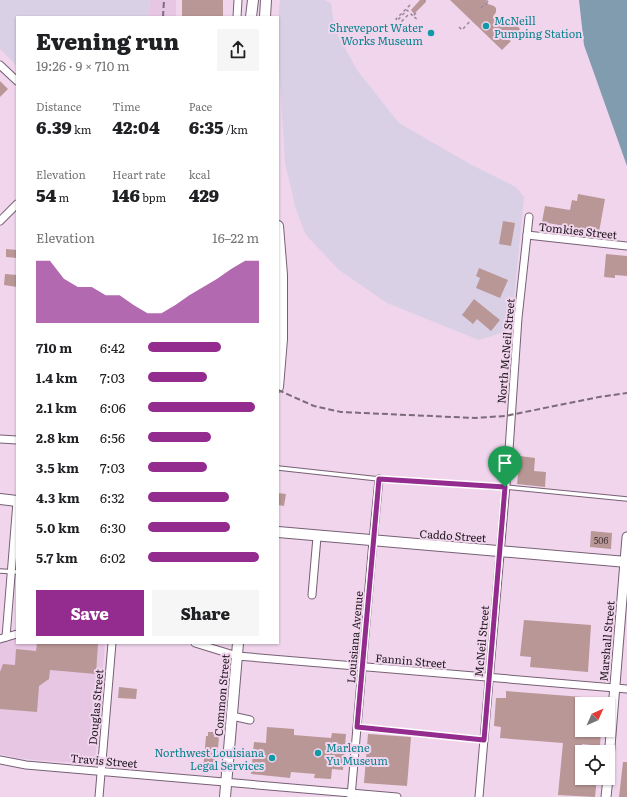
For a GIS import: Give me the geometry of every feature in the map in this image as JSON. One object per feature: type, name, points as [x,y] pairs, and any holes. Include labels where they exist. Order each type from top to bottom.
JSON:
[{"type":"main road","points":[[251,16],[253,0]]},
{"type":"main road","points":[[265,16],[266,0]]},
{"type":"main road","points":[[279,238],[282,275],[282,339],[279,375]]},
{"type":"main road","points":[[0,499],[16,501]]},
{"type":"main road","name":"Caddo Street","points":[[279,532],[626,562]]},
{"type":"main road","name":"Common Street","points":[[225,797],[238,644]]},
{"type":"street","points":[[237,16],[238,0]]},
{"type":"street","points":[[0,65],[16,80]]},
{"type":"street","points":[[2,217],[16,205]]},
{"type":"street","name":"North McNeil Street","points":[[505,487],[518,318],[529,216]]},
{"type":"street","name":"Tomkies Street","points":[[527,235],[627,246]]},
{"type":"street","points":[[0,439],[16,440]]},
{"type":"street","name":"Louisiana Avenue","points":[[351,795],[379,479]]},
{"type":"street","name":"McNeil Street","points":[[479,797],[505,487]]},
{"type":"street","points":[[16,525],[14,572],[3,638],[16,634]]},
{"type":"street","points":[[312,595],[317,536]]},
{"type":"street","name":"Marshall Street","points":[[610,745],[614,688],[624,624],[627,537]]},
{"type":"street","name":"Douglas Street","points":[[99,797],[112,644]]},
{"type":"street","name":"Fannin Street","points":[[198,644],[237,656],[627,690]]},
{"type":"street","points":[[232,716],[250,720]]},
{"type":"street","name":"Travis Street","points":[[0,760],[26,765],[351,795],[397,797]]},
{"type":"street","points":[[606,797],[607,785]]},
{"type":"lane","points":[[279,468],[379,479],[505,487],[627,499]]},
{"type":"lane","points":[[0,571],[14,572]]},
{"type":"lane","points":[[357,727],[484,740]]},
{"type":"path","points":[[481,8],[489,0]]},
{"type":"path","points":[[486,3],[489,6]]},
{"type":"path","points":[[410,5],[396,19],[397,21],[408,10],[418,20]]},
{"type":"path","points":[[413,16],[416,12]]},
{"type":"path","points":[[393,30],[410,13]]},
{"type":"path","points":[[459,27],[462,30],[471,20]]},
{"type":"shaded area","points":[[0,0],[150,0],[148,16],[16,16],[16,65],[0,49]]},
{"type":"shaded area","points":[[150,0],[176,0],[176,16],[148,16]]},
{"type":"shaded area","points":[[280,0],[325,0],[331,3],[335,30],[357,70],[399,123],[470,164],[516,187],[524,197],[511,330],[479,340],[387,303],[339,270],[306,235],[296,210],[285,163],[279,65],[278,16]]},
{"type":"shaded area","points":[[16,637],[16,644],[105,644],[95,764],[35,760],[0,754],[0,643]]},
{"type":"water","points":[[579,0],[627,0],[627,166],[584,45]]},
{"type":"building","points":[[182,0],[223,0],[223,16],[182,16]]},
{"type":"building","points":[[420,0],[425,0],[426,2],[414,14],[411,10]]},
{"type":"building","name":"McNeill Pumping Station","points":[[450,0],[487,0],[485,3],[496,8],[496,12],[493,17],[502,26],[510,17],[520,29],[502,50]]},
{"type":"building","points":[[0,81],[8,89],[0,97]]},
{"type":"building","points":[[578,194],[605,199],[599,232],[542,222],[545,206],[570,210],[572,200],[577,201]]},
{"type":"building","points":[[503,221],[515,223],[511,246],[499,244]]},
{"type":"building","points":[[6,249],[16,250],[16,258],[6,257]]},
{"type":"building","points":[[606,254],[627,256],[627,276],[615,275],[615,278],[604,277]]},
{"type":"building","points":[[479,268],[508,280],[500,298],[476,288],[480,278],[476,276]]},
{"type":"building","points":[[5,274],[16,275],[16,287],[4,285]]},
{"type":"building","points":[[474,299],[500,320],[491,331],[477,319],[473,324],[462,315]]},
{"type":"building","points":[[520,456],[535,458],[534,471],[546,472],[545,487],[517,484]]},
{"type":"building","points":[[279,493],[286,494],[284,506],[279,505]]},
{"type":"building","points":[[591,531],[612,533],[611,549],[590,547]]},
{"type":"building","points":[[524,620],[591,625],[588,672],[530,667],[531,657],[520,656]]},
{"type":"building","points":[[37,644],[98,644],[96,674],[50,670],[49,679],[39,686],[37,712],[0,709],[0,672],[3,664],[15,665],[16,649],[36,651]]},
{"type":"building","points":[[119,687],[137,689],[136,699],[118,698]]},
{"type":"building","points":[[506,691],[582,697],[575,697],[575,737],[601,737],[600,745],[575,745],[575,785],[596,785],[595,797],[558,795],[563,743],[500,738],[501,727],[494,726],[496,698],[506,698]]},
{"type":"building","points":[[267,727],[294,729],[294,735],[331,738],[332,733],[346,734],[343,770],[332,769],[331,779],[314,778],[315,774],[291,772],[290,778],[251,774],[254,742],[266,743]]},
{"type":"building","points":[[208,732],[215,732],[214,737],[219,737],[216,771],[203,770],[206,736],[208,736]]},
{"type":"building","points":[[368,734],[411,737],[407,786],[364,783]]},
{"type":"building","points":[[623,762],[627,762],[627,797],[619,797]]},
{"type":"railway","points":[[163,16],[164,0]]},
{"type":"railway","points":[[279,390],[314,406],[341,412],[475,418],[505,416],[599,397],[627,393]]},
{"type":"place","name":"McNeill Pumping Station","points":[[486,26]]},
{"type":"place","name":"Shreveport Water Works Museum","points":[[431,33]]},
{"type":"place","name":"Marlene Yu Museum","points":[[318,753]]},
{"type":"place","name":"Northwest Louisiana Legal Services","points":[[272,758]]},
{"type":"route","points":[[379,479],[505,487],[484,740],[357,727],[379,479]]}]
